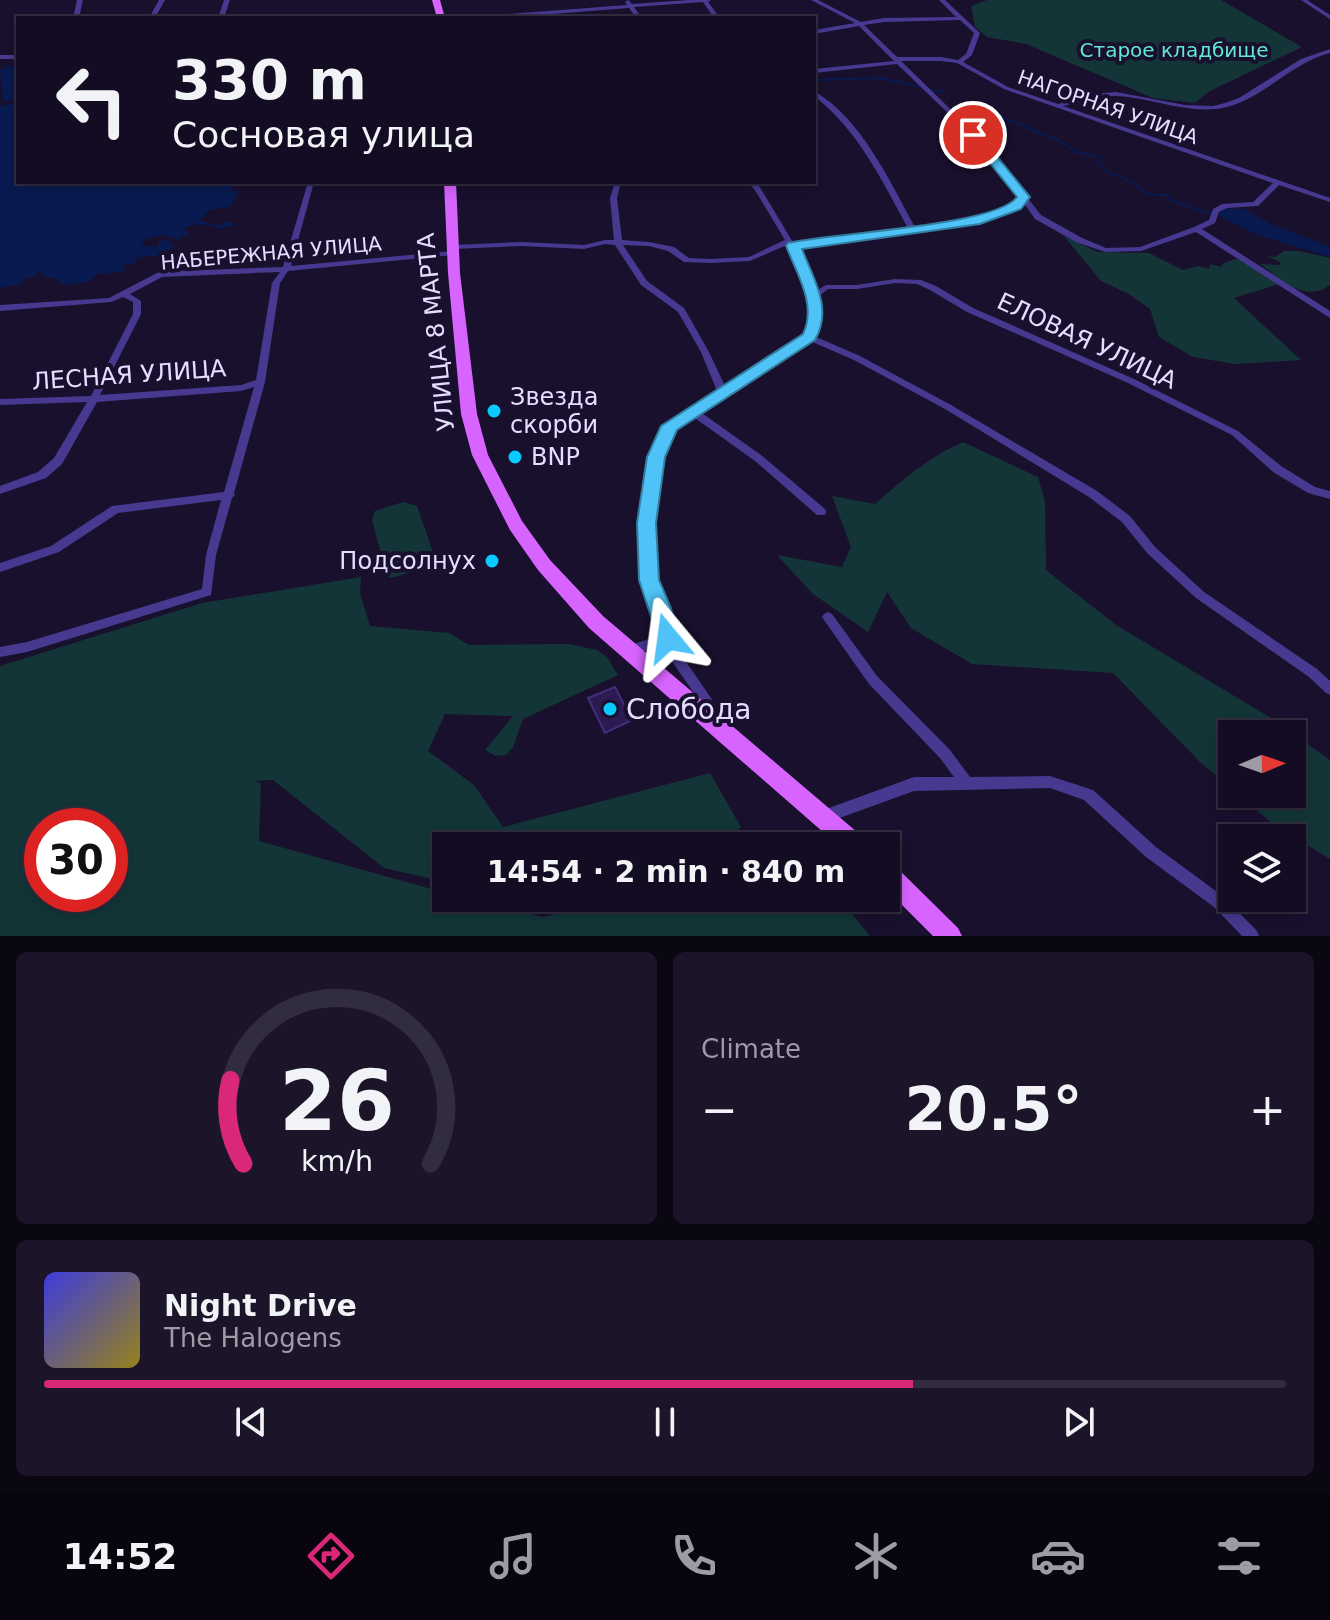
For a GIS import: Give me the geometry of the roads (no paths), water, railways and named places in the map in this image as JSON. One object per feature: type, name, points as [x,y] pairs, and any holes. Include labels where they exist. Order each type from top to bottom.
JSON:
[{"type":"main road","name":"УЛИЦА 8 МАРТА","points":[[450,184],[453,250],[469,414],[480,455],[516,525],[544,565],[596,622],[840,832]]},
{"type":"main road","points":[[900,887],[950,936]]},
{"type":"street","points":[[500,16],[629,2],[706,0]]},
{"type":"street","points":[[814,0],[859,23],[980,141],[1006,179],[1035,213],[1059,230],[1105,250],[1141,249],[1197,229],[1212,221],[1216,211],[1225,206],[1255,204],[1278,182]]},
{"type":"street","points":[[816,71],[896,60],[945,59],[959,62],[969,55],[977,33],[942,0]]},
{"type":"street","points":[[1304,0],[1330,17]]},
{"type":"street","points":[[816,32],[859,23],[960,18]]},
{"type":"street","points":[[1046,103],[1076,103],[1114,93],[1183,105],[1221,106],[1270,85],[1307,57],[1330,51]]},
{"type":"street","name":"НАГОРНАЯ УЛИЦА","points":[[959,62],[1019,94],[1330,200]]},
{"type":"street","points":[[816,95],[839,112],[873,159],[913,230]]},
{"type":"street","points":[[0,652],[27,647],[207,592],[211,555],[260,382],[276,283],[286,269],[310,184]]},
{"type":"street","points":[[617,184],[612,204],[618,243],[644,283],[681,310],[705,352],[723,393]]},
{"type":"street","points":[[707,702],[675,656],[668,638],[661,608],[649,580],[646,523],[656,457],[669,426],[809,337],[817,321],[813,297],[791,243],[754,184]]},
{"type":"street","points":[[1012,210],[1024,197]]},
{"type":"street","points":[[1012,210],[1035,213]]},
{"type":"street","name":"НАБЕРЕЖНАЯ УЛИЦА","points":[[0,308],[102,302],[126,295],[160,275],[286,269],[522,244],[584,247],[618,243],[660,246],[687,260],[750,259],[791,243],[980,220],[1012,210]]},
{"type":"street","points":[[1197,229],[1330,315]]},
{"type":"street","points":[[806,280],[826,287]]},
{"type":"street","name":"ЕЛОВАЯ УЛИЦА","points":[[826,287],[857,287],[895,281],[918,282],[933,288],[970,310],[1131,381],[1235,433],[1277,469],[1312,490],[1330,495]]},
{"type":"street","points":[[813,297],[826,287]]},
{"type":"street","points":[[0,490],[30,480],[51,468],[65,450],[139,309],[137,301],[126,295]]},
{"type":"street","points":[[809,337],[857,358],[948,407],[1093,494],[1126,519],[1151,550],[1200,595],[1313,673],[1330,689]]},
{"type":"street","name":"ЛЕСНАЯ УЛИЦА","points":[[0,402],[94,399],[241,388],[260,382]]},
{"type":"street","points":[[693,412],[758,458],[821,512]]},
{"type":"street","points":[[0,568],[55,549],[116,509],[230,495]]},
{"type":"street","points":[[828,617],[873,680],[945,754],[967,784]]},
{"type":"street","points":[[629,651],[668,638]]},
{"type":"street","points":[[823,817],[914,784],[1050,782],[1088,795],[1151,852],[1219,902],[1252,936]]},
{"type":"water","points":[[9,66],[16,68],[16,99],[3,102],[0,70]]},
{"type":"water","points":[[16,102],[16,184],[232,184],[235,186],[231,191],[239,191],[230,207],[209,210],[200,221],[220,226],[226,221],[238,225],[217,229],[193,224],[184,229],[188,231],[187,237],[179,236],[182,241],[162,236],[147,238],[142,241],[144,246],[156,247],[160,243],[157,240],[171,241],[174,247],[157,256],[139,257],[134,264],[122,266],[124,272],[97,274],[91,281],[67,285],[57,282],[59,279],[44,277],[38,269],[34,277],[26,278],[20,284],[0,288],[0,106]]},
{"type":"water","points":[[1225,208],[1244,209],[1273,225],[1330,247],[1330,257],[1259,235],[1222,218],[1219,214]]},
{"type":"waterway","points":[[817,80],[882,78],[920,87]]},
{"type":"waterway","points":[[932,90],[943,92]]},
{"type":"waterway","points":[[979,108],[1062,142],[1075,152],[1100,157],[1097,163],[1104,169],[1148,193],[1167,195],[1172,201],[1212,214]]},
{"type":"place","name":"Звезда скорби","points":[[494,411]]},
{"type":"place","name":"BNP","points":[[515,457]]},
{"type":"place","name":"Подсолнух","points":[[492,561]]},
{"type":"place","name":"Слобода","points":[[610,709]]},
{"type":"park label","name":"Старое кладбище","points":[[1174,50]]}]
